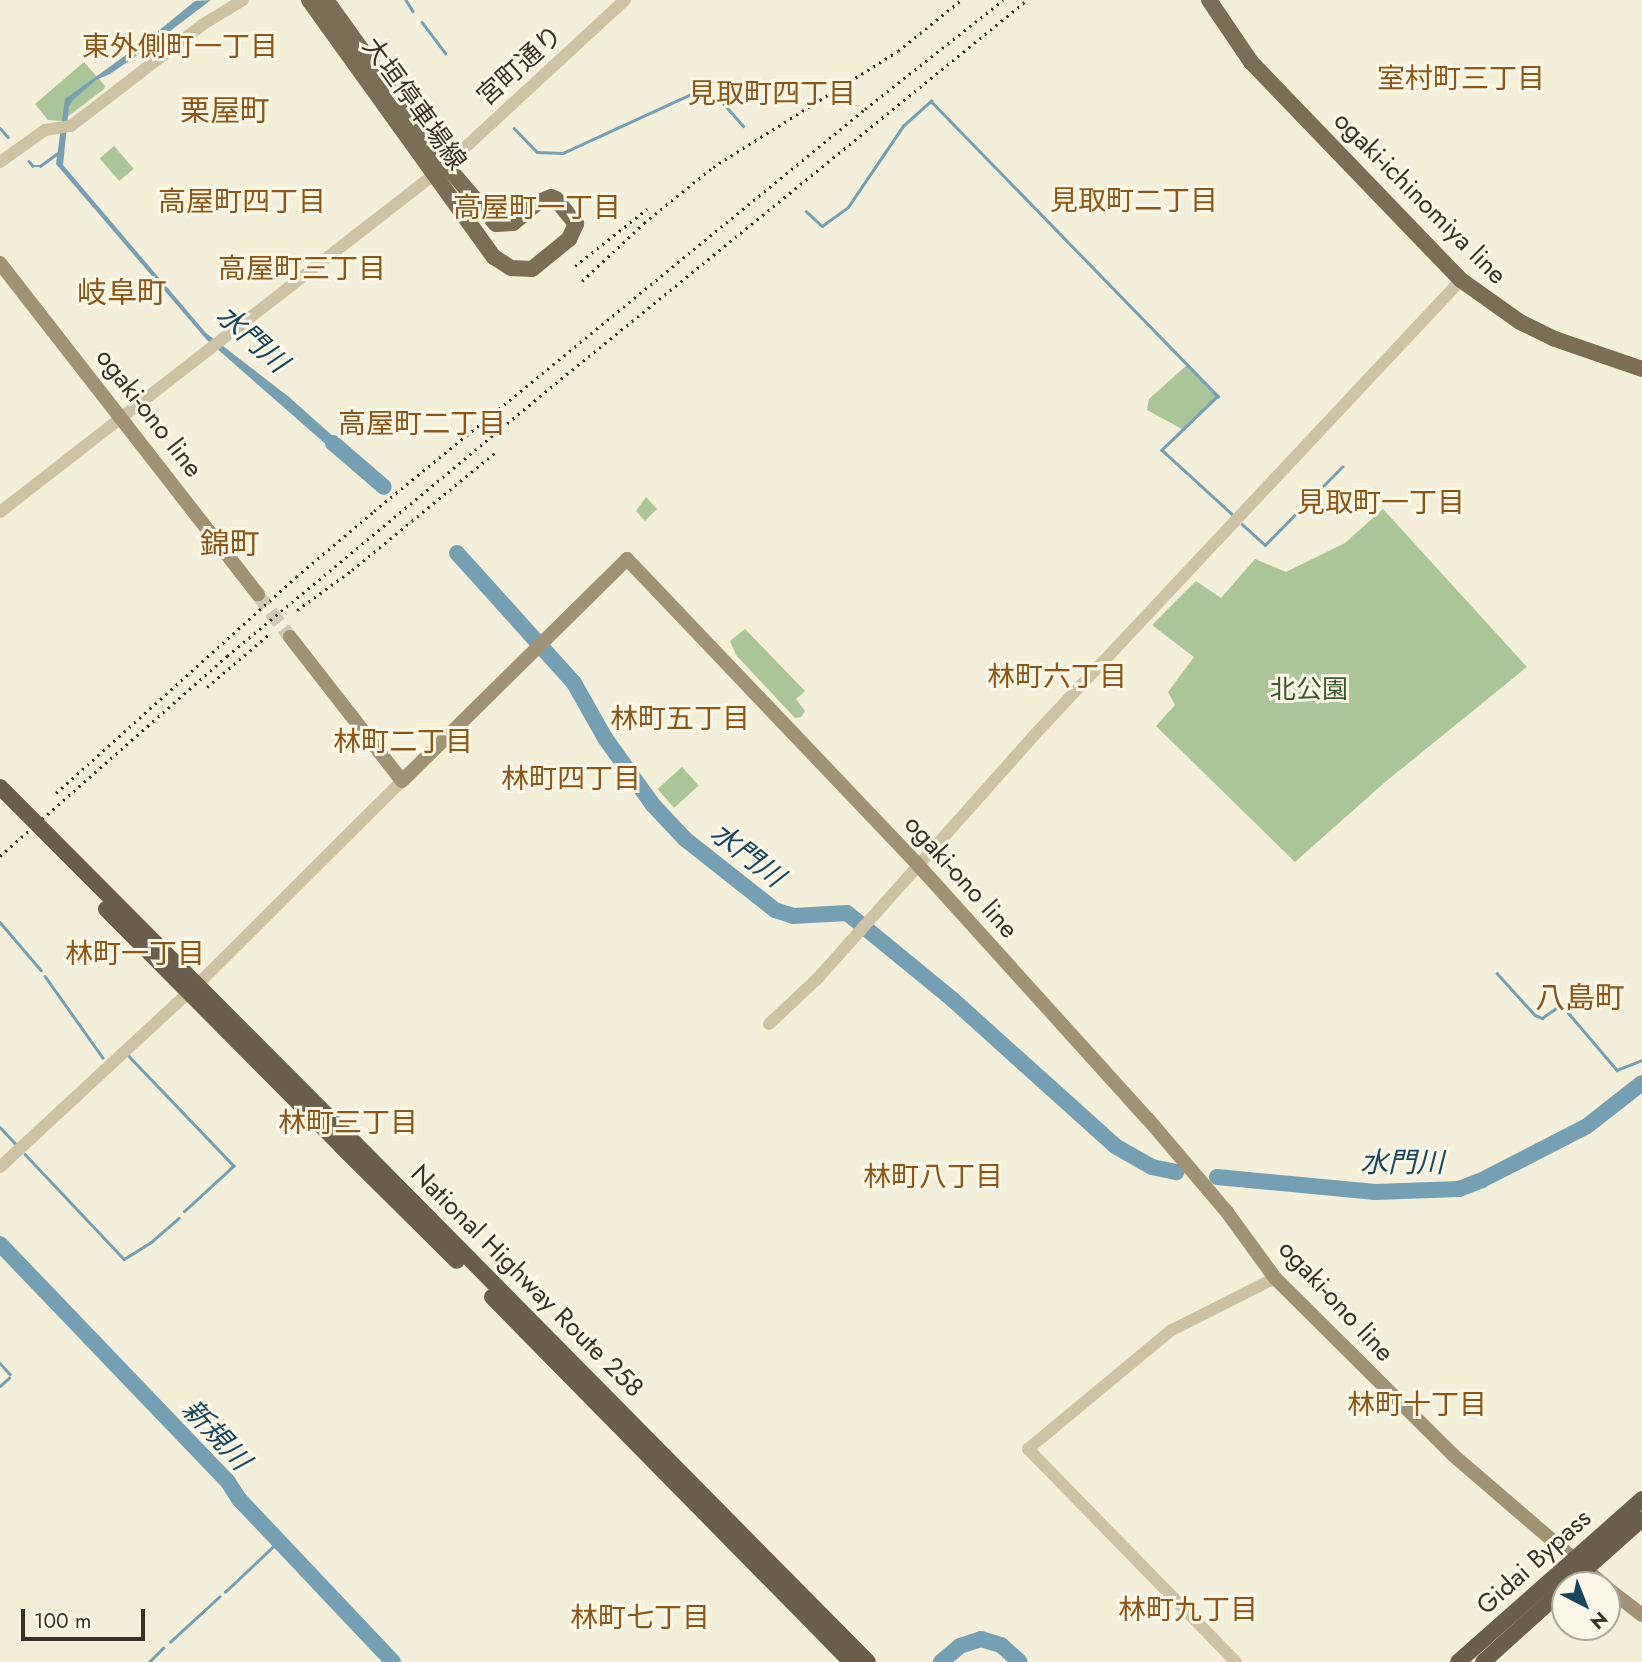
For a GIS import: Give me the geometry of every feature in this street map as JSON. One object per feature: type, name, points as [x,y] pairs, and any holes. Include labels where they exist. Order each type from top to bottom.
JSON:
[{"type":"highway","name":"National Highway Route 258","points":[[0,787],[851,1662]]},
{"type":"highway","name":"National Highway Route 258","points":[[0,802],[868,1662]]},
{"type":"highway","name":"Gidai Bypass","points":[[1575,1571],[1642,1499]]},
{"type":"highway","name":"Gidai Bypass","points":[[1458,1662],[1579,1565],[1642,1519]]},
{"type":"highway","name":"Gidai Bypass","points":[[1483,1662],[1551,1600]]},
{"type":"main road","name":"大垣停車場線","points":[[309,0],[330,6],[440,170],[479,236],[502,264],[522,270],[540,263],[569,240],[576,229],[573,219],[556,199],[551,197],[537,203],[513,223],[496,224],[440,170]]},
{"type":"main road","name":"ogaki-ichinomiya line","points":[[1209,0],[1251,62],[1461,279],[1490,303],[1526,325],[1555,339],[1642,369]]},
{"type":"main road","name":"ogaki-ono line","points":[[0,263],[258,595]]},
{"type":"main road","name":"ogaki-ono line","points":[[402,781],[627,559],[919,866],[1194,1172],[1275,1278],[1453,1455],[1586,1571]]},
{"type":"main road","points":[[290,637],[402,781]]},
{"type":"main road","name":"ogaki-ono line","points":[[1621,1599],[1642,1615]]},
{"type":"street","points":[[0,162],[45,130],[71,126],[201,26],[243,0]]},
{"type":"street","name":"宮町通り","points":[[0,512],[440,170],[625,0]]},
{"type":"street","points":[[769,1024],[864,928],[1040,729],[1461,279]]},
{"type":"street","points":[[0,1167],[204,979],[402,781]]},
{"type":"street","points":[[1236,1662],[1028,1449],[1170,1331],[1275,1278]]},
{"type":"green space","points":[[84,62],[105,86],[104,89],[62,121],[48,120],[35,104]]},
{"type":"green space","points":[[114,146],[134,169],[119,181],[100,158]]},
{"type":"green space","points":[[1188,364],[1217,396],[1182,429],[1147,410],[1149,399]]},
{"type":"green space","points":[[646,497],[657,509],[645,521],[636,511]]},
{"type":"green space","name":"北公園","points":[[1383,509],[1527,667],[1384,783],[1295,862],[1156,726],[1175,705],[1168,692],[1194,657],[1152,625],[1196,581],[1221,598],[1255,559],[1286,572],[1345,543]]},
{"type":"green space","points":[[745,629],[805,691],[796,699],[805,711],[801,717],[795,718],[736,655],[730,641]]},
{"type":"green space","points":[[682,767],[699,786],[674,808],[657,789]]},
{"type":"water","points":[[211,0],[149,47],[110,74],[96,80],[73,100],[69,106],[63,165],[206,333],[289,397],[353,454],[345,461],[206,339],[56,164],[65,99],[151,37],[195,1]]},
{"type":"waterway","points":[[406,0],[413,11]]},
{"type":"waterway","points":[[422,22],[445,53]]},
{"type":"waterway","points":[[514,128],[537,152],[563,153],[700,90]]},
{"type":"waterway","points":[[719,98],[743,126]]},
{"type":"waterway","points":[[806,211],[822,226],[848,207],[903,126],[931,101],[1218,396],[1162,450],[1232,514]]},
{"type":"waterway","points":[[0,128],[8,137]]},
{"type":"waterway","points":[[29,161],[33,166],[40,166],[58,153]]},
{"type":"waterway","name":"水門川","points":[[333,443],[384,487]]},
{"type":"waterway","points":[[1242,524],[1265,545],[1342,467]]},
{"type":"waterway","name":"水門川","points":[[457,553],[574,683],[605,738],[653,805],[685,839],[775,910],[793,916],[847,913],[952,999],[1115,1146],[1152,1167],[1176,1172]]},
{"type":"waterway","points":[[0,922],[41,970]]},
{"type":"waterway","points":[[1497,973],[1535,1015],[1542,1018],[1562,1004]]},
{"type":"waterway","points":[[45,976],[103,1058]]},
{"type":"waterway","points":[[1566,1010],[1617,1070],[1642,1060]]},
{"type":"waterway","points":[[128,1055],[234,1166],[185,1211]]},
{"type":"waterway","name":"水門川","points":[[1217,1177],[1375,1192],[1459,1189],[1587,1126],[1642,1083]]},
{"type":"waterway","points":[[0,1127],[15,1143]]},
{"type":"waterway","points":[[25,1154],[124,1259],[150,1243],[179,1218]]},
{"type":"waterway","name":"新規川","points":[[0,1244],[228,1482],[239,1499],[393,1662]]},
{"type":"waterway","points":[[0,1363],[10,1374]]},
{"type":"waterway","points":[[0,1386],[9,1378]]},
{"type":"waterway","points":[[225,1592],[279,1541]]},
{"type":"waterway","points":[[170,1642],[219,1597]]},
{"type":"waterway","name":"新規川","points":[[941,1662],[960,1646],[981,1639],[1001,1645],[1020,1662]]},
{"type":"waterway","points":[[149,1662],[163,1648]]},
{"type":"tunnel","points":[[258,595],[290,637]]},
{"type":"railway","points":[[582,281],[644,223],[713,167],[898,51],[961,0]]},
{"type":"railway","points":[[56,793],[296,577],[374,511],[865,109],[1003,0]]},
{"type":"railway","points":[[0,856],[227,656],[572,370],[1027,0]]},
{"type":"railway","points":[[575,266],[647,209]]},
{"type":"railway","points":[[297,610],[352,570],[497,451]]},
{"type":"railway","points":[[207,687],[268,635]]},
{"type":"district","name":"東外側町一丁目","points":[[180,47]]},
{"type":"district","name":"室村町三丁目","points":[[1461,79]]},
{"type":"district","name":"見取町四丁目","points":[[772,94]]},
{"type":"district","name":"栗屋町","points":[[225,111]]},
{"type":"district","name":"見取町二丁目","points":[[1134,201]]},
{"type":"district","name":"高屋町四丁目","points":[[242,202]]},
{"type":"district","name":"高屋町一丁目","points":[[537,208]]},
{"type":"district","name":"高屋町三丁目","points":[[302,269]]},
{"type":"district","name":"岐阜町","points":[[122,293]]},
{"type":"district","name":"高屋町二丁目","points":[[422,424]]},
{"type":"district","name":"見取町一丁目","points":[[1381,503]]},
{"type":"district","name":"錦町","points":[[230,544]]},
{"type":"district","name":"林町六丁目","points":[[1057,677]]},
{"type":"district","name":"林町五丁目","points":[[680,719]]},
{"type":"district","name":"林町二丁目","points":[[403,742]]},
{"type":"district","name":"林町四丁目","points":[[571,779]]},
{"type":"district","name":"林町一丁目","points":[[135,954]]},
{"type":"district","name":"八島町","points":[[1580,998]]},
{"type":"district","name":"林町三丁目","points":[[348,1123]]},
{"type":"district","name":"林町八丁目","points":[[933,1177]]},
{"type":"district","name":"林町十丁目","points":[[1417,1405]]},
{"type":"district","name":"林町九丁目","points":[[1188,1610]]},
{"type":"district","name":"林町七丁目","points":[[640,1618]]}]
